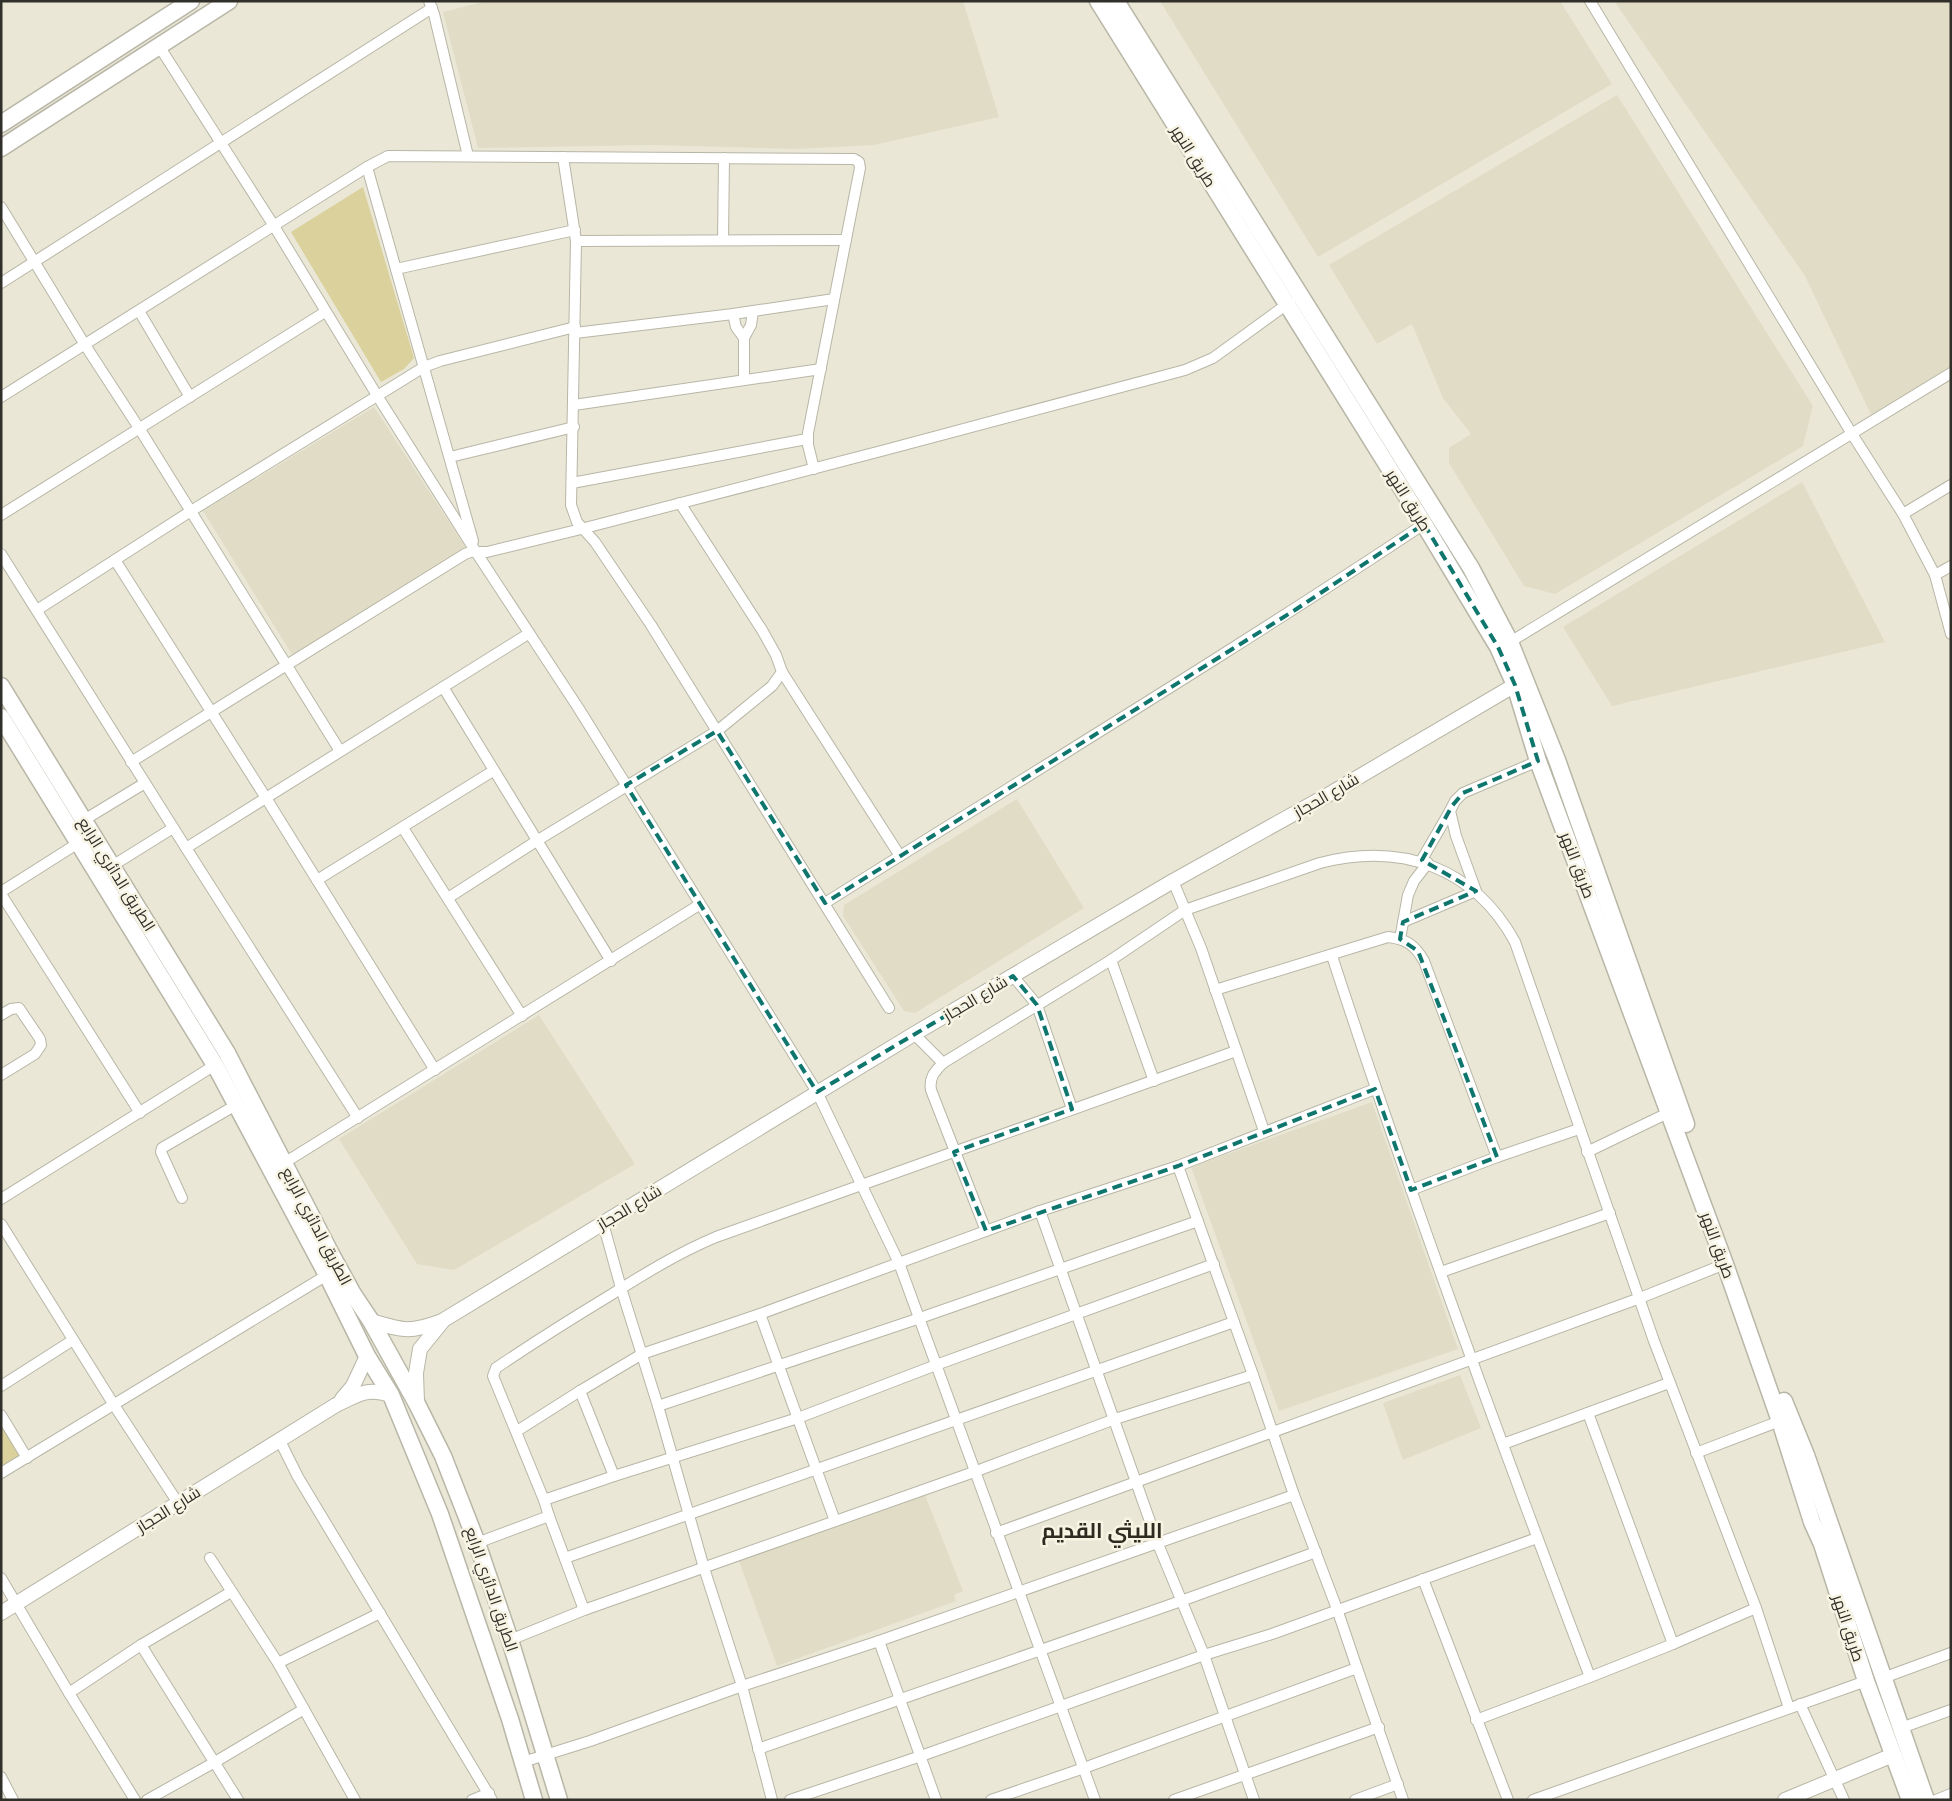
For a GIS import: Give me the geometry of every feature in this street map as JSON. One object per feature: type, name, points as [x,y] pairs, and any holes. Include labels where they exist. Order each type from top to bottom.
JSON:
[{"type":"main road","points":[[1,124],[191,1]]},
{"type":"main road","points":[[1,148],[229,1]]},
{"type":"main road","name":"طريق النهر","points":[[1098,1],[1471,568],[1510,642],[1557,760],[1816,1510],[1822,1544],[1866,1681],[1910,1800]]},
{"type":"main road","name":"طريق النهر","points":[[1116,1],[1498,647],[1515,685],[1538,760],[1726,1264],[1780,1421],[1883,1678],[1926,1800]]},
{"type":"main road","points":[[83,71],[94,88]]},
{"type":"main road","name":"شارع الحجاز","points":[[371,1321],[409,1330],[419,1329],[442,1321],[914,1034],[1173,881],[1333,792],[1515,685]]},
{"type":"main road","name":"الطريق الدائري الرابع","points":[[1,686],[215,1065],[327,1275],[367,1356],[391,1395],[440,1514],[510,1719],[534,1800]]},
{"type":"main road","name":"الطريق الدائري الرابع","points":[[1,717],[112,866],[226,1053],[331,1254],[417,1404],[443,1456],[477,1543],[510,1640],[558,1800]]},
{"type":"main road","name":"شارع الحجاز","points":[[417,1404],[416,1374],[420,1349],[442,1321]]},
{"type":"main road","name":"شارع الحجاز","points":[[336,1405],[353,1386],[367,1356]]},
{"type":"main road","name":"شارع الحجاز","points":[[1,1613],[336,1405],[368,1391],[377,1391],[391,1395]]},
{"type":"main road","points":[[1785,1800],[1893,1755]]},
{"type":"street","points":[[1590,1],[1852,434],[1903,514],[1935,575],[1951,633]]},
{"type":"street","points":[[1,283],[222,144],[431,5],[468,156]]},
{"type":"street","points":[[159,46],[274,226],[325,312],[476,552],[528,634],[579,709],[699,905],[817,1092],[899,1263],[1095,1800]]},
{"type":"street","points":[[1,397],[367,167],[392,155],[856,160],[860,168],[807,439],[814,469]]},
{"type":"street","points":[[563,157],[576,241],[574,427],[571,505],[573,515],[581,529],[594,542],[651,625],[889,1008]]},
{"type":"street","points":[[723,240],[724,158]]},
{"type":"street","points":[[367,167],[476,552]]},
{"type":"street","points":[[1,207],[85,345],[139,428],[340,751]]},
{"type":"street","points":[[396,269],[575,230]]},
{"type":"street","points":[[576,241],[846,240]]},
{"type":"street","points":[[37,610],[191,511],[424,367],[440,361],[575,330],[732,314],[834,299]]},
{"type":"street","points":[[131,762],[465,554],[487,552],[581,529],[1185,370],[1213,358],[1293,300]]},
{"type":"street","points":[[139,311],[190,397]]},
{"type":"street","points":[[744,380],[744,338],[751,325],[753,311]]},
{"type":"street","points":[[1,514],[325,312]]},
{"type":"street","points":[[732,314],[736,327],[744,338]]},
{"type":"street","points":[[574,405],[821,369]]},
{"type":"street","points":[[1510,642],[1951,373]]},
{"type":"street","points":[[450,457],[574,427]]},
{"type":"street","points":[[572,483],[807,439]]},
{"type":"street","points":[[1903,514],[1951,486]]},
{"type":"street","points":[[680,502],[762,630],[776,655],[782,672],[900,856]]},
{"type":"street","points":[[825,903],[1295,610],[1424,524]]},
{"type":"street","points":[[1,554],[358,1118]]},
{"type":"street","points":[[115,560],[435,1070]]},
{"type":"street","points":[[1935,575],[1951,566]]},
{"type":"street","points":[[186,848],[528,634]]},
{"type":"street","points":[[448,898],[626,785],[717,731],[772,686],[782,672]]},
{"type":"street","points":[[443,687],[611,960]]},
{"type":"street","points":[[1400,938],[1408,895],[1455,801],[1463,793],[1538,760]]},
{"type":"street","points":[[317,880],[493,771]]},
{"type":"street","points":[[140,1113],[1,893],[85,832],[145,783]]},
{"type":"street","points":[[1450,811],[1456,836],[1476,891]]},
{"type":"street","points":[[112,866],[173,828]]},
{"type":"street","points":[[403,828],[522,1016]]},
{"type":"street","points":[[986,1231],[954,1152],[930,1084],[934,1072],[943,1063],[1111,960],[1186,910],[1320,862],[1340,858],[1367,855],[1424,862],[1454,877],[1476,891],[1496,913],[1515,942],[1669,1383],[1756,1608],[1789,1708]]},
{"type":"street","points":[[1173,881],[1186,910],[1264,1131]]},
{"type":"street","points":[[1403,922],[1476,891]]},
{"type":"street","points":[[284,1163],[699,905]]},
{"type":"street","points":[[1215,990],[1332,956],[1388,937],[1400,938],[1410,943],[1418,950],[1424,961],[1497,1157]]},
{"type":"street","points":[[1332,956],[1375,1089],[1471,1360],[1590,1677]]},
{"type":"street","points":[[1111,960],[1154,1081]]},
{"type":"street","points":[[1013,976],[1037,1005],[1072,1109]]},
{"type":"street","points":[[1,1014],[11,1008],[19,1008],[40,1039],[41,1045],[35,1054],[1,1075]]},
{"type":"street","points":[[914,1034],[943,1063]]},
{"type":"street","points":[[584,1610],[544,1500],[493,1376],[496,1368],[547,1334],[683,1251],[861,1184],[1236,1051]]},
{"type":"street","points":[[1,1199],[215,1065]]},
{"type":"street","points":[[516,1431],[642,1354],[760,1314],[1040,1211],[1178,1166],[1375,1089]]},
{"type":"street","points":[[182,1198],[160,1152],[162,1148],[236,1105]]},
{"type":"street","points":[[1587,1152],[1670,1112]]},
{"type":"street","points":[[1411,1190],[1497,1157],[1579,1129]]},
{"type":"street","points":[[1178,1166],[1294,1495],[1338,1609],[1404,1800]]},
{"type":"street","points":[[1040,1211],[1158,1544],[1204,1656],[1254,1800]]},
{"type":"street","points":[[1441,1272],[1610,1212]]},
{"type":"street","points":[[658,1406],[920,1318],[1198,1221]]},
{"type":"street","points":[[603,1223],[704,1568],[742,1686],[772,1800]]},
{"type":"street","points":[[1,1224],[114,1405],[178,1503]]},
{"type":"street","points":[[544,1500],[798,1418],[936,1365],[1214,1264]]},
{"type":"street","points":[[996,1533],[1640,1298],[1726,1264]]},
{"type":"street","points":[[1,1473],[327,1275]]},
{"type":"street","points":[[760,1314],[835,1521]]},
{"type":"street","points":[[565,1558],[1234,1322]]},
{"type":"street","points":[[1,1386],[73,1340]]},
{"type":"street","points":[[510,1640],[584,1610],[974,1472],[1115,1419],[1253,1375]]},
{"type":"street","points":[[1503,1444],[1669,1383]]},
{"type":"street","points":[[580,1391],[614,1476]]},
{"type":"street","points":[[1588,1413],[1674,1644]]},
{"type":"street","points":[[1,1415],[27,1458]]},
{"type":"street","points":[[1696,1452],[1780,1421]]},
{"type":"street","points":[[279,1439],[298,1477],[491,1796],[472,1800]]},
{"type":"street","points":[[523,1762],[590,1741],[742,1686],[880,1641],[1294,1495]]},
{"type":"street","points":[[477,1543],[549,1516]]},
{"type":"street","points":[[790,1800],[1272,1634],[1537,1538]]},
{"type":"street","points":[[758,1749],[1316,1552]]},
{"type":"street","points":[[210,1558],[278,1663],[355,1800]]},
{"type":"street","points":[[1,1578],[135,1800]]},
{"type":"street","points":[[1423,1579],[1508,1800]]},
{"type":"street","points":[[69,1693],[141,1645],[231,1592]]},
{"type":"street","points":[[1476,1720],[1674,1644],[1756,1608]]},
{"type":"street","points":[[278,1663],[380,1614]]},
{"type":"street","points":[[880,1641],[936,1800]]},
{"type":"street","points":[[141,1645],[238,1800]]},
{"type":"street","points":[[1883,1678],[1951,1653]]},
{"type":"street","points":[[991,1800],[1357,1668]]},
{"type":"street","points":[[1533,1800],[1866,1681]]},
{"type":"street","points":[[1800,1704],[1844,1800]]},
{"type":"street","points":[[147,1800],[304,1709]]},
{"type":"street","points":[[1901,1728],[1951,1710]]},
{"type":"street","points":[[1174,1800],[1379,1727]]},
{"type":"street","points":[[1,1777],[13,1800]]},
{"type":"street","points":[[1355,1800],[1398,1784]]},
{"type":"street","points":[[1936,1800],[1951,1794]]},
{"type":"highlighted area","points":[[1424,524],[1498,647],[1515,685],[1538,761],[1463,793],[1452,806],[1422,860],[1476,891],[1403,922],[1400,939],[1418,951],[1497,1157],[1411,1190],[1375,1089],[1178,1166],[986,1231],[954,1152],[1072,1109],[1037,1005],[1013,976],[817,1092],[626,785],[717,731],[825,903],[1295,610]]},
{"type":"shaded area","points":[[486,1],[963,1],[999,117],[874,145],[796,149],[653,145],[478,148],[443,12]]},
{"type":"shaded area","points":[[1160,1],[1560,1],[1612,84],[1318,257]]},
{"type":"shaded area","points":[[1614,1],[1951,1],[1951,381],[1873,419],[1805,276]]},
{"type":"shaded area","points":[[1617,95],[1813,406],[1803,446],[1555,594],[1524,586],[1449,463],[1449,448],[1471,434],[1443,398],[1412,324],[1377,344],[1329,265]]},
{"type":"shaded area","points":[[363,187],[414,358],[404,369],[381,382],[291,232]]},
{"type":"shaded area","points":[[374,407],[466,548],[293,656],[203,511]]},
{"type":"shaded area","points":[[1802,482],[1885,642],[1612,706],[1563,627]]},
{"type":"shaded area","points":[[1017,799],[1084,908],[915,1013],[904,1011],[843,916],[844,905]]},
{"type":"shaded area","points":[[539,1015],[635,1164],[454,1270],[417,1264],[339,1139]]},
{"type":"shaded area","points":[[1372,1102],[1458,1349],[1279,1411],[1191,1167]]},
{"type":"shaded area","points":[[1460,1375],[1481,1428],[1403,1460],[1383,1403]]},
{"type":"shaded area","points":[[1,1419],[26,1457],[1,1472]]},
{"type":"shaded area","points":[[925,1495],[963,1591],[954,1595],[956,1601],[777,1666],[739,1561]]},
{"type":"district","name":"الليثي القديم","points":[[1102,1531]]}]
